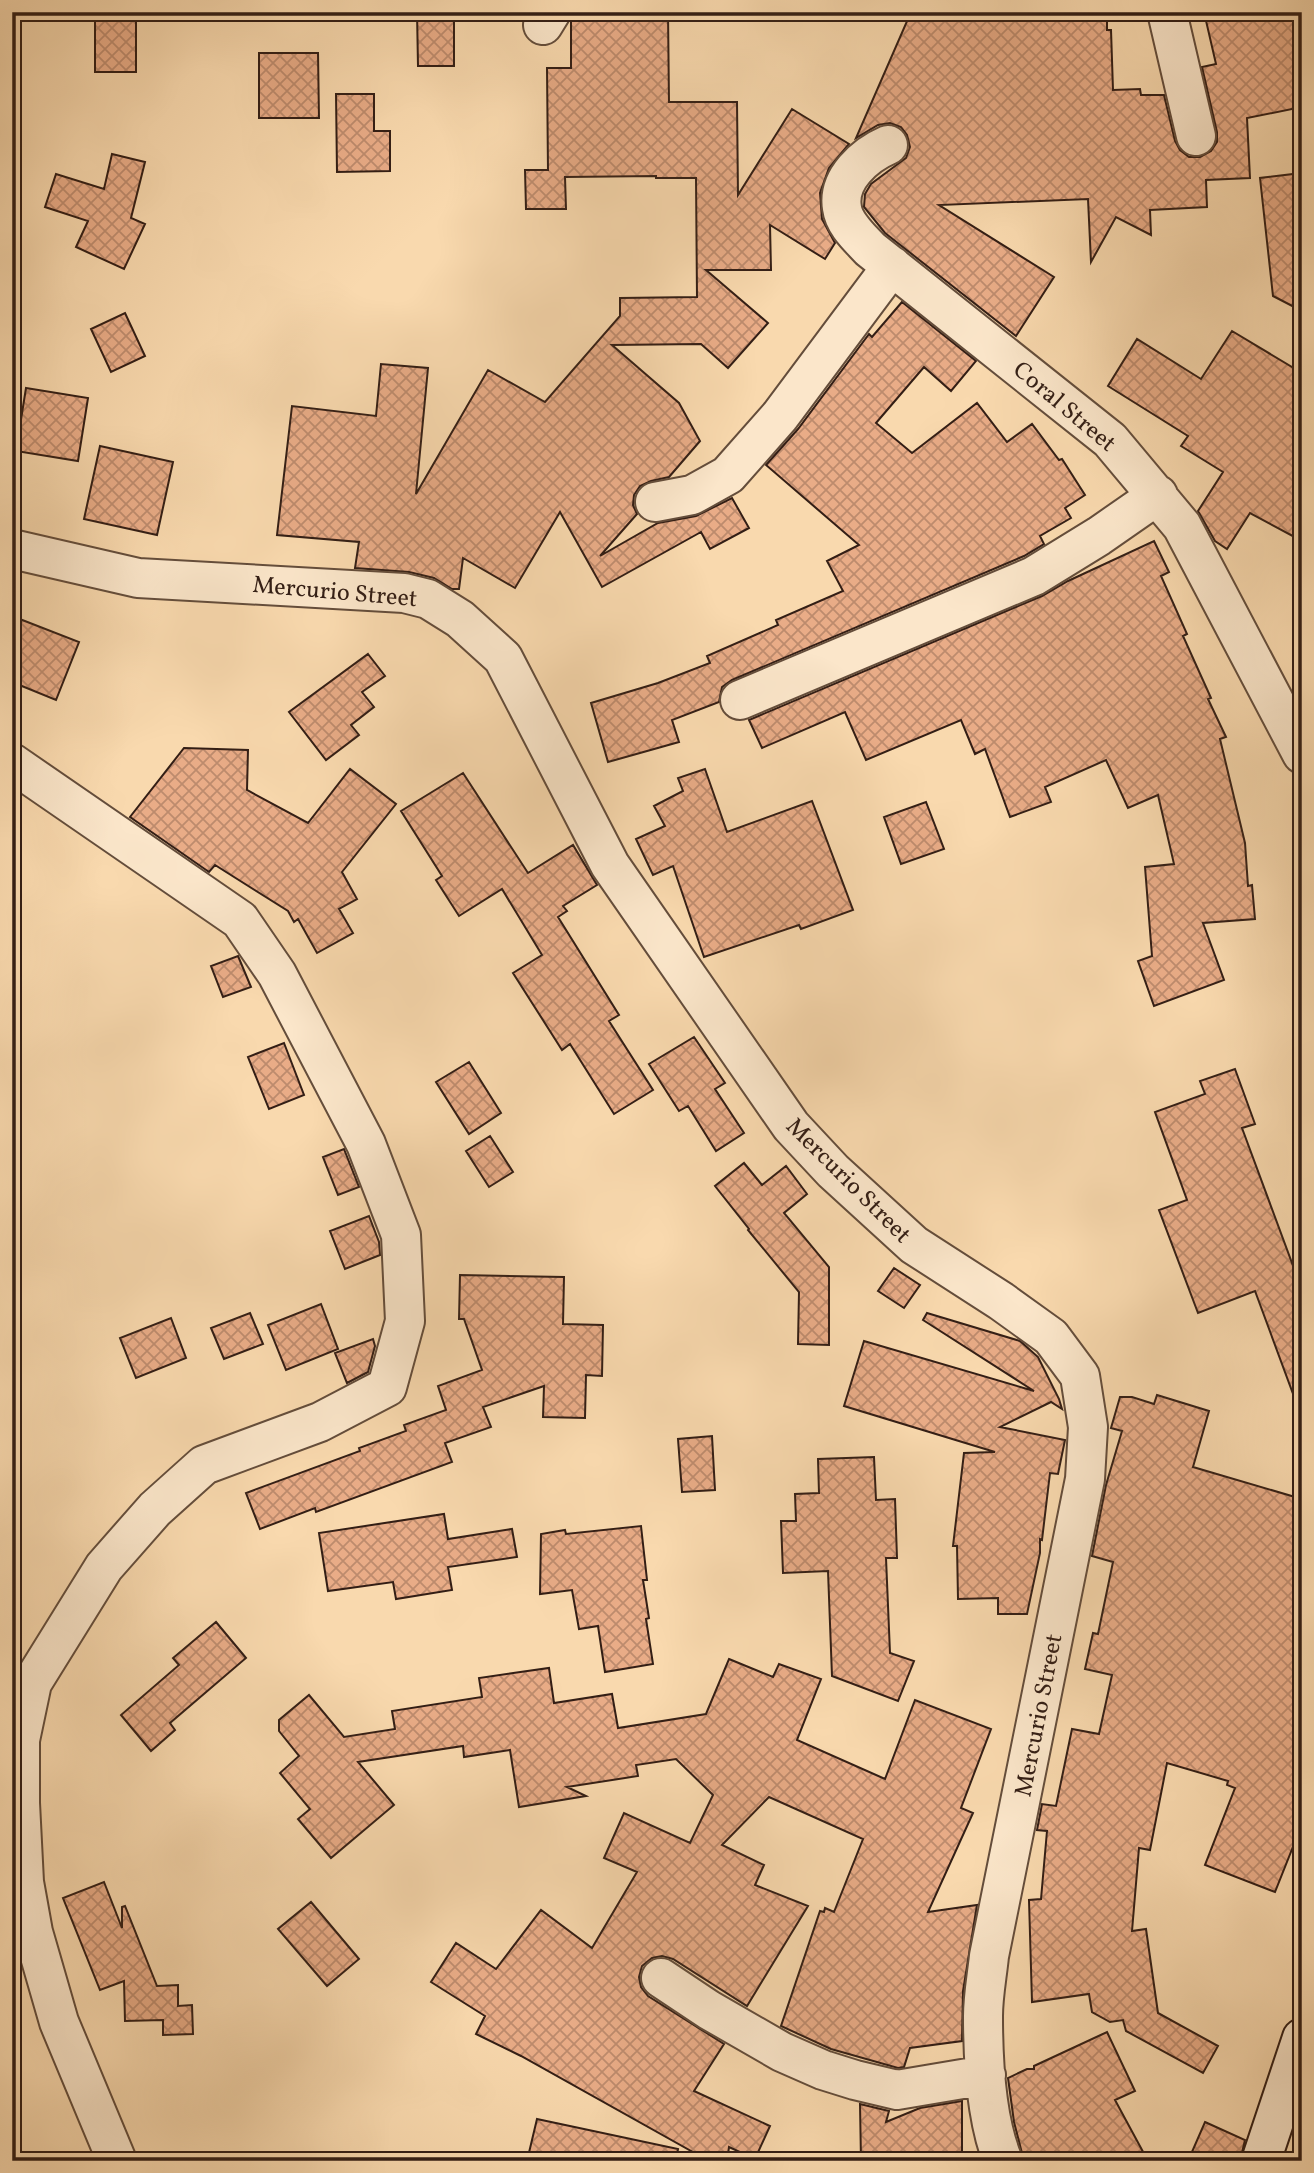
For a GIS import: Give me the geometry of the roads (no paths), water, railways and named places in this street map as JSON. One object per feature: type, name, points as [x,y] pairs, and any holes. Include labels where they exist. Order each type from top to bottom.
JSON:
[{"type":"street","points":[[1167,12],[1196,136]]},
{"type":"street","name":"Coral Street","points":[[888,145],[872,151],[859,163],[849,178],[842,198],[842,208],[855,233],[870,249],[1110,440],[1158,495],[1182,526],[1302,754]]},
{"type":"street","points":[[655,502],[692,495],[728,475],[780,416],[892,266]]},
{"type":"street","points":[[740,700],[1034,576],[1158,495]]},
{"type":"street","name":"Mercurio Street","points":[[12,549],[138,578],[404,593],[428,599],[460,619],[503,658],[610,865],[791,1126],[833,1171],[914,1245],[1051,1337],[1080,1376],[1088,1427],[1085,1479],[989,1956],[983,2014],[986,2075],[994,2140],[1003,2161]]},
{"type":"street","points":[[12,763],[240,920],[277,974],[309,1031],[366,1144],[401,1235],[405,1321],[387,1387],[320,1422],[204,1465],[155,1509],[104,1567],[32,1683],[20,1740],[24,1882],[33,1932],[60,2022],[117,2161]]},
{"type":"street","points":[[662,1979],[782,2052],[823,2070],[855,2080],[897,2090],[986,2075]]},
{"type":"street","points":[[1261,2161],[1302,2038]]}]
